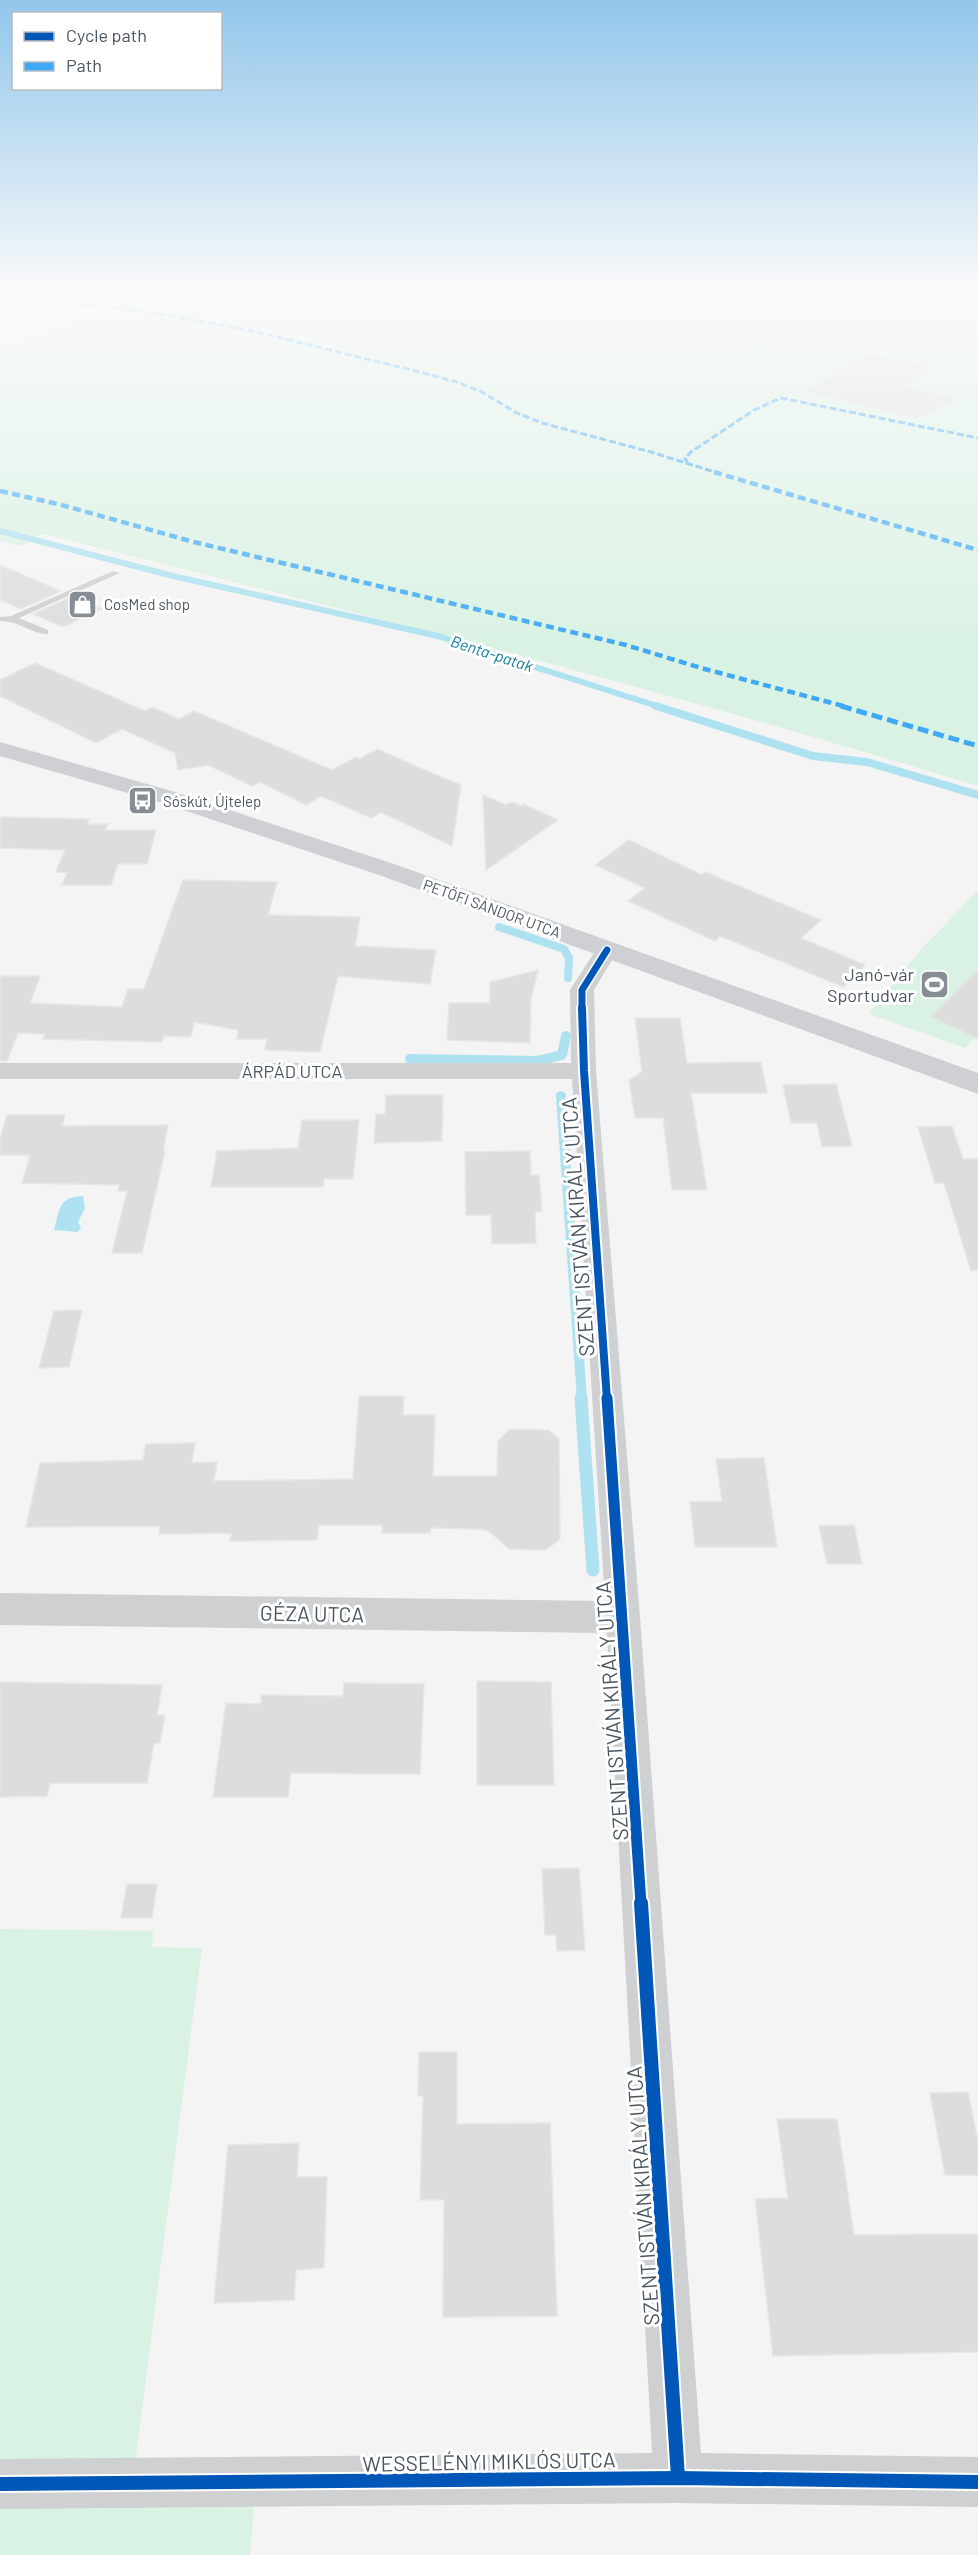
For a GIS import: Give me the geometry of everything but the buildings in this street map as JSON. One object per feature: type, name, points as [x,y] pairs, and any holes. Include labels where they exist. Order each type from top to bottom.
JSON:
[{"type":"main road","name":"PETŐFI SÁNDOR UTCA","points":[[0,749],[167,797],[388,870],[978,1084]]},
{"type":"street","name":"SZENT ISTVÁN KIRÁLY UTCA","points":[[607,950],[582,990],[584,1071],[623,1617],[678,2478]]},
{"type":"street","name":"ÁRPÁD UTCA","points":[[0,1071],[584,1071]]},
{"type":"street","name":"GÉZA UTCA","points":[[0,1609],[623,1617]]},
{"type":"street","name":"WESSELÉNYI MIKLÓS UTCA","points":[[0,2484],[678,2478],[978,2482]]},
{"type":"lane","points":[[0,619],[12,618],[116,573]]},
{"type":"lane","points":[[12,618],[45,632]]},
{"type":"green space","points":[[0,410],[978,410],[978,786],[629,685],[160,563],[43,534],[20,546],[0,541]]},
{"type":"green space","name":"Janó-vár Sportudvar","points":[[978,890],[978,1034],[965,1048],[869,1014],[916,955]]},
{"type":"green space","points":[[0,1929],[153,1931],[152,1947],[202,1948],[135,2463],[0,2467]]},
{"type":"green space","points":[[256,2481],[250,2555],[0,2555],[0,2484]]},
{"type":"water","points":[[83,1196],[85,1208],[78,1222],[81,1227],[78,1232],[54,1230],[59,1210],[64,1202]]},
{"type":"waterway","name":"Benta-patak","points":[[0,531],[173,576],[438,636],[660,707]]},
{"type":"waterway","name":"Benta-patak","points":[[656,706],[813,756],[867,762],[978,795]]},
{"type":"waterway","points":[[499,927],[564,949],[569,958],[568,978]]},
{"type":"waterway","points":[[410,1059],[537,1061],[562,1055],[566,1036]]},
{"type":"waterway","points":[[561,1096],[582,1400]]},
{"type":"waterway","points":[[581,1398],[593,1570]]},
{"type":"marked path","points":[[512,410],[542,423],[651,452],[807,501],[978,550]]},
{"type":"marked path","points":[[688,464],[685,458],[691,452],[754,410]]},
{"type":"marked path","points":[[841,410],[978,438]]},
{"type":"marked path","points":[[0,491],[58,504],[194,542],[626,645],[701,668],[891,719],[978,746]]},
{"type":"cycle path","points":[[607,950],[582,990],[584,1071],[623,1617],[678,2478]]},
{"type":"cycle path","points":[[0,2484],[678,2478],[978,2482]]},
{"type":"place","name":"CosMed shop","points":[[83,604]]},
{"type":"place","name":"Sóskút, Újtelep","points":[[142,801]]},
{"type":"place","name":"Janó-vár Sportudvar","points":[[935,984]]}]
